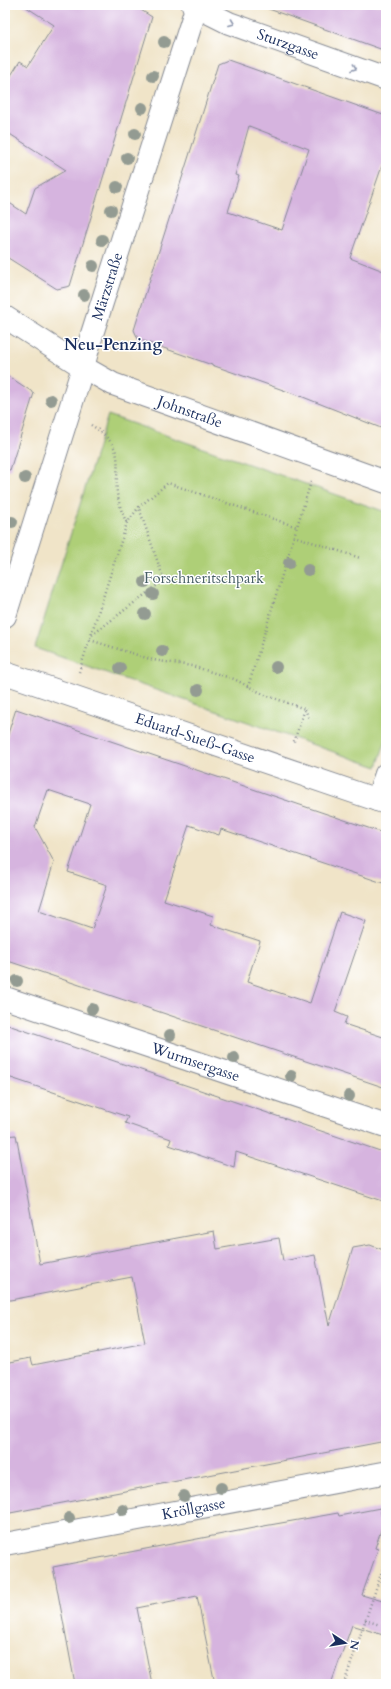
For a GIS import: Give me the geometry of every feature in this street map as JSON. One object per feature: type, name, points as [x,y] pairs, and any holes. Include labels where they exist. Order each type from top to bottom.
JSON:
[{"type":"street","name":"Sturzgasse","points":[[196,6],[229,22],[386,79]]},
{"type":"street","name":"Märzstraße","points":[[5,616],[92,334],[196,6]]},
{"type":"street","name":"Johnstraße","points":[[5,317],[83,367],[113,384],[386,482]]},
{"type":"street","name":"Eduard-Sueß-Gasse","points":[[5,673],[376,799]]},
{"type":"street","points":[[376,799],[386,774]]},
{"type":"street","name":"Wurmsergasse","points":[[5,998],[386,1126]]},
{"type":"street","name":"Kröllgasse","points":[[5,1544],[383,1473]]},
{"type":"path","points":[[70,409],[102,432],[113,445],[117,456],[117,492],[120,507],[127,523]]},
{"type":"path","points":[[81,664],[127,523],[139,507],[168,483],[297,527]]},
{"type":"path","points":[[248,687],[310,486]]},
{"type":"path","points":[[91,635],[164,580],[139,507]]},
{"type":"path","points":[[294,536],[360,558]]},
{"type":"path","points":[[90,640],[154,660],[192,666],[234,679],[265,695],[304,709],[310,719]]},
{"type":"path","points":[[284,768],[304,709]]},
{"type":"path","points":[[344,1684],[386,1559]]},
{"type":"path","points":[[365,1620],[380,1625]]},
{"type":"green space","name":"Forschneritschpark","points":[[108,415],[386,512],[386,740],[377,767],[35,648]]},
{"type":"building","points":[[23,5],[133,5],[152,17],[70,286],[57,289],[5,256],[5,200],[26,214],[35,188],[66,170],[5,131],[5,85],[20,61],[28,66],[54,25]]},
{"type":"building","points":[[266,5],[386,5],[386,51],[266,8]]},
{"type":"building","points":[[228,60],[386,116],[386,167],[382,166],[350,258],[386,272],[386,430],[303,397],[138,339],[134,330],[218,64]],"holes":[[[249,126],[309,149],[282,230],[228,212],[239,176],[235,175]]]},
{"type":"building","points":[[5,374],[34,393],[10,470],[5,469]]},
{"type":"building","points":[[16,709],[386,834],[386,884],[221,829],[219,835],[189,825],[164,900],[213,916],[211,925],[260,941],[247,982],[310,1003],[340,912],[366,921],[335,1012],[347,1017],[344,1024],[386,1038],[386,1088],[5,960],[5,743]],"holes":[[[48,790],[90,804],[68,872],[107,885],[92,929],[39,911],[54,862],[35,827]]]},
{"type":"building","points":[[5,1024],[386,1153],[386,1202],[236,1152],[234,1167],[169,1145],[171,1139],[125,1123],[128,1117],[5,1076]]},
{"type":"building","points":[[16,1135],[40,1264],[214,1231],[217,1249],[279,1238],[283,1261],[315,1255],[329,1326],[353,1248],[370,1245],[386,1251],[386,1441],[5,1514],[5,1363],[31,1358],[33,1365],[145,1343],[132,1277],[5,1301],[5,1136]]},
{"type":"building","points":[[380,1508],[383,1524],[375,1548],[378,1549],[362,1595],[386,1602],[386,1636],[352,1625],[331,1684],[215,1684],[197,1596],[137,1608],[152,1684],[75,1684],[53,1567],[264,1526],[338,1513],[339,1516]]},
{"type":"district","name":"Neu-Penzing","points":[[113,345]]}]
